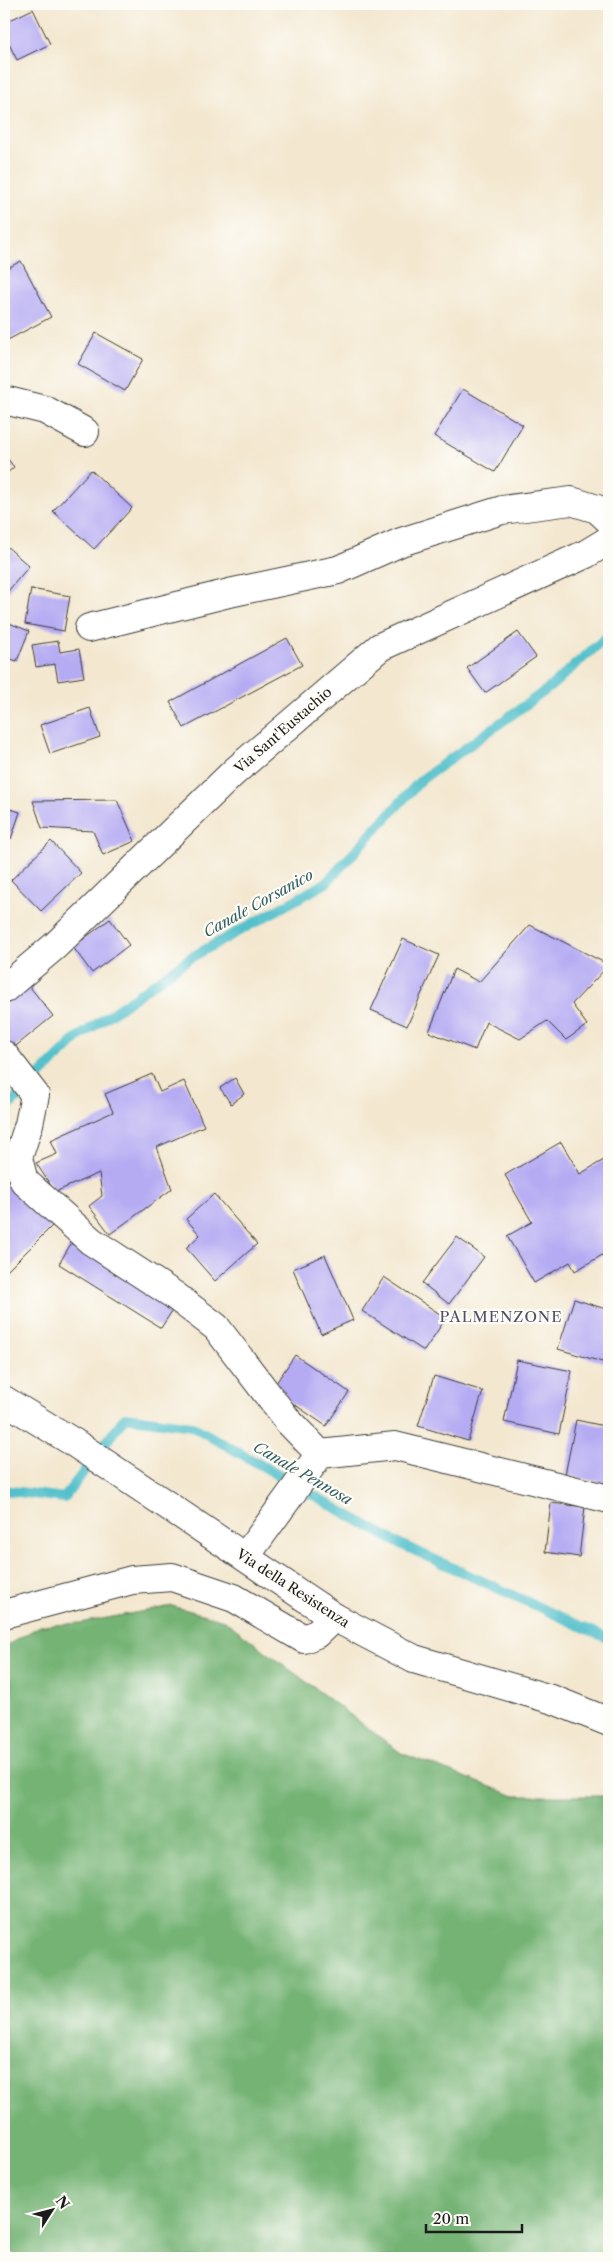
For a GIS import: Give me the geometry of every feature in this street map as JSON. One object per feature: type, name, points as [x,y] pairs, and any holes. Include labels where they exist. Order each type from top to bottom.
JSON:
[{"type":"street","points":[[4,400],[45,410],[85,432]]},
{"type":"street","points":[[89,628],[229,593],[338,570],[401,542],[502,510],[571,501],[596,509],[609,520]]},
{"type":"street","name":"Via Sant'Eustachio","points":[[4,989],[56,945],[234,772],[380,647],[586,554],[609,540]]},
{"type":"street","points":[[6,1059],[35,1095],[29,1124],[18,1158],[24,1181],[91,1241],[174,1295],[216,1327],[288,1421],[320,1454]]},
{"type":"street","name":"Via della Resistenza","points":[[4,1400],[21,1408],[73,1442],[120,1475],[246,1556],[334,1617],[414,1660],[554,1700],[609,1722]]},
{"type":"street","points":[[246,1556],[320,1454],[395,1446],[609,1499]]},
{"type":"street","points":[[4,1614],[132,1580],[172,1577],[234,1598],[304,1639],[316,1634],[334,1617]]},
{"type":"green space","points":[[172,1606],[224,1620],[401,1753],[515,1796],[609,1796],[609,2258],[21,2258],[4,2247],[4,1647],[40,1626],[80,1623]]},
{"type":"building","points":[[33,9],[50,44],[17,60],[4,34],[4,23]]},
{"type":"building","points":[[21,261],[51,317],[4,342],[4,270]]},
{"type":"building","points":[[96,333],[143,359],[125,391],[78,364]]},
{"type":"building","points":[[463,389],[523,425],[495,472],[434,436]]},
{"type":"building","points":[[4,454],[14,467],[4,476]]},
{"type":"building","points":[[91,470],[132,508],[94,549],[53,511]]},
{"type":"building","points":[[4,544],[29,566],[4,596]]},
{"type":"building","points":[[31,589],[70,596],[64,631],[25,624]]},
{"type":"building","points":[[4,621],[29,631],[17,661],[4,657]]},
{"type":"building","points":[[518,632],[536,657],[485,693],[467,668]]},
{"type":"building","points":[[287,638],[302,665],[184,728],[170,702]]},
{"type":"building","points":[[58,641],[60,652],[79,649],[84,677],[58,681],[55,664],[36,667],[32,645]]},
{"type":"building","points":[[90,708],[100,737],[50,754],[40,725]]},
{"type":"building","points":[[117,800],[135,841],[103,855],[93,831],[42,828],[33,801]]},
{"type":"building","points":[[4,807],[20,812],[11,839],[4,836]]},
{"type":"building","points":[[51,841],[81,873],[41,911],[11,880]]},
{"type":"building","points":[[110,919],[129,945],[92,973],[73,947]]},
{"type":"building","points":[[530,925],[609,965],[572,1004],[587,1025],[566,1040],[547,1021],[520,1039],[486,1022],[475,1050],[429,1032],[454,969],[479,982]]},
{"type":"building","points":[[403,939],[439,955],[407,1026],[371,1010]]},
{"type":"building","points":[[26,982],[53,1016],[6,1054],[4,1051],[4,999]]},
{"type":"building","points":[[152,1074],[160,1092],[184,1081],[204,1126],[157,1147],[172,1189],[110,1234],[89,1206],[102,1196],[99,1173],[55,1192],[36,1163],[57,1154],[51,1140],[113,1112],[105,1094]]},
{"type":"building","points":[[235,1078],[244,1094],[231,1104],[220,1088]]},
{"type":"building","points":[[561,1142],[580,1174],[609,1157],[609,1251],[575,1271],[570,1262],[534,1283],[507,1236],[532,1222],[505,1175]]},
{"type":"building","points":[[10,1175],[56,1222],[4,1274],[4,1181]]},
{"type":"building","points":[[214,1194],[257,1244],[215,1281],[186,1248],[200,1235],[186,1219]]},
{"type":"building","points":[[76,1235],[179,1300],[161,1328],[59,1264]]},
{"type":"building","points":[[457,1237],[484,1257],[449,1304],[422,1283]]},
{"type":"building","points":[[325,1255],[353,1320],[321,1334],[293,1269]]},
{"type":"building","points":[[384,1277],[446,1318],[424,1351],[362,1311]]},
{"type":"building","points":[[574,1299],[609,1310],[609,1364],[558,1349]]},
{"type":"building","points":[[295,1355],[349,1392],[326,1426],[272,1389]]},
{"type":"building","points":[[517,1360],[572,1371],[559,1434],[504,1422]]},
{"type":"building","points":[[434,1376],[483,1391],[468,1441],[418,1426]]},
{"type":"building","points":[[576,1420],[609,1427],[609,1484],[565,1475]]},
{"type":"building","points":[[551,1503],[585,1507],[579,1557],[545,1552]]},
{"type":"waterway","name":"Canale Corsanico","points":[[4,1111],[77,1038],[190,958],[326,883],[421,780],[549,688],[609,635]]},
{"type":"waterway","name":"Canale Pennosa","points":[[4,1490],[64,1498],[125,1417],[192,1426],[396,1542],[609,1639]]},
{"type":"district","name":"PALMENZONE","points":[[501,1316]]}]
